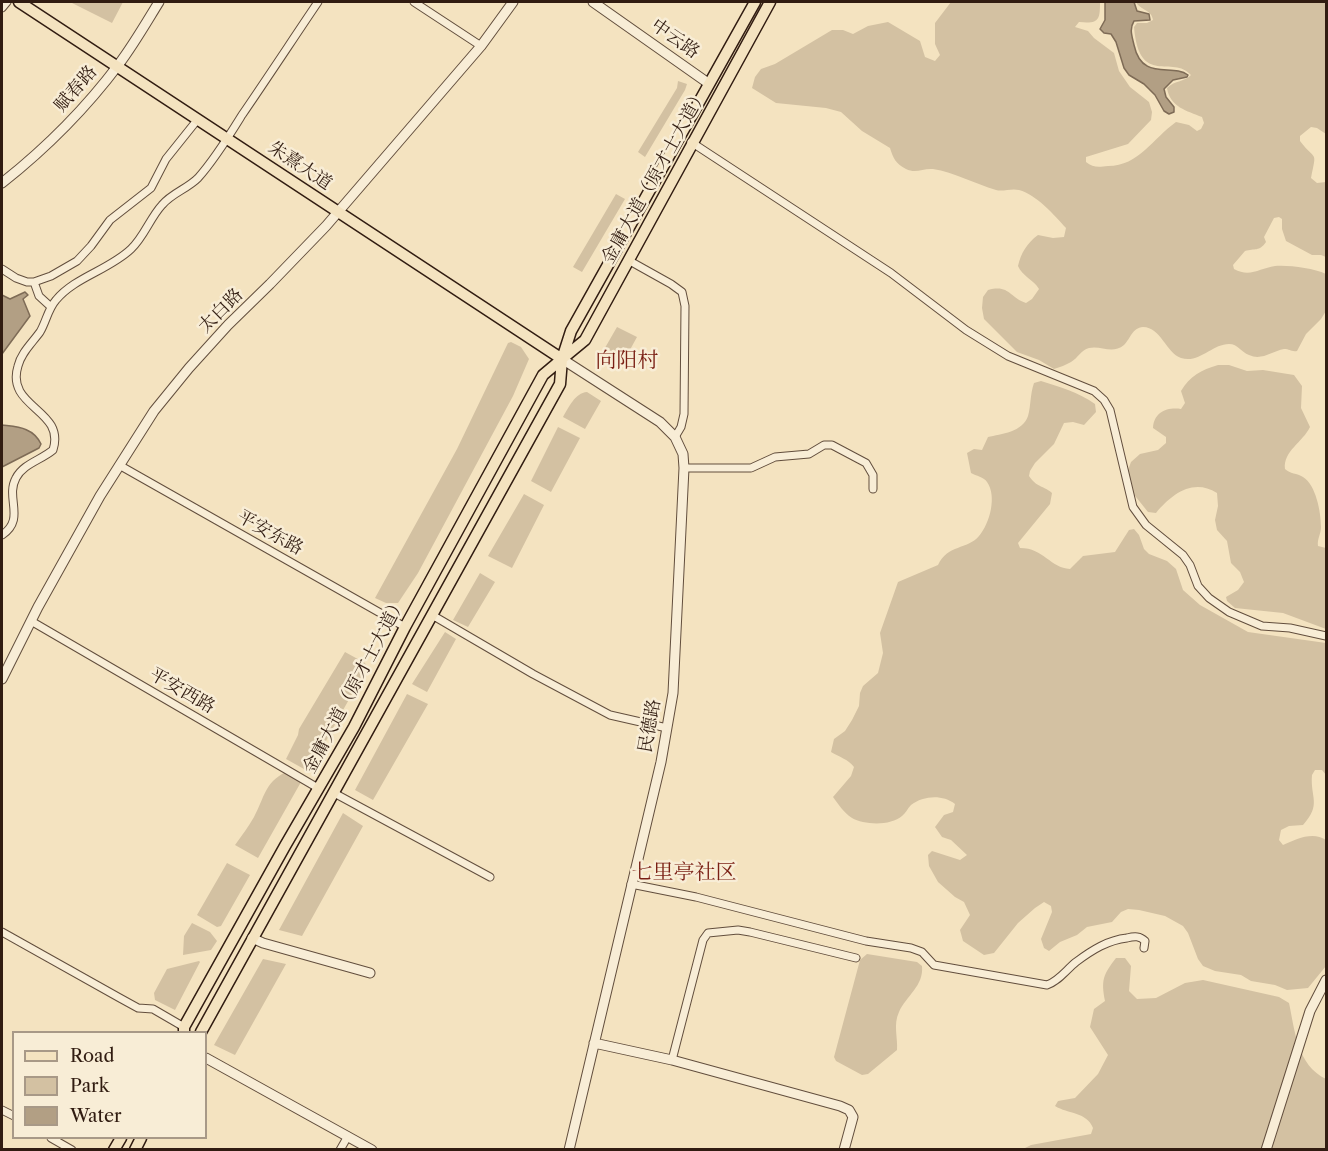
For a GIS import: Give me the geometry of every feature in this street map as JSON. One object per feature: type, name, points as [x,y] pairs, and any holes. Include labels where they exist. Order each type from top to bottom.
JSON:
[{"type":"main road","name":"朱熹大道","points":[[19,2],[562,359]]},
{"type":"main road","name":"金庸大道（原才士大道）","points":[[202,1031],[560,384],[562,359],[571,331],[755,2]]},
{"type":"main road","name":"金庸大道（原才士大道）","points":[[184,1030],[354,726],[405,627],[543,375],[585,340],[691,142],[770,2]]},
{"type":"street","points":[[2,8],[7,2]]},
{"type":"street","name":"赋春路","points":[[2,183],[29,162],[63,128],[118,66],[159,2]]},
{"type":"street","points":[[2,535],[10,527],[15,515],[12,490],[15,478],[26,467],[53,450],[57,437],[50,422],[24,399],[16,379],[17,367],[22,355],[42,327],[57,297],[131,249],[161,206],[197,178],[227,138],[318,2]]},
{"type":"street","points":[[414,2],[482,46]]},
{"type":"street","name":"太白路","points":[[2,679],[31,621],[100,496],[154,411],[228,325],[313,240],[482,46],[513,2]]},
{"type":"street","name":"中云路","points":[[593,2],[708,83]]},
{"type":"street","points":[[2,269],[16,278],[34,282],[51,276],[77,261],[110,220],[151,188],[166,159],[198,118]]},
{"type":"street","points":[[691,142],[891,273],[966,330],[1008,356],[1094,391],[1104,400],[1110,410],[1133,507],[1146,525],[1183,555],[1191,565],[1198,586],[1209,598],[1245,620],[1262,626],[1290,628],[1326,636]]},
{"type":"street","points":[[562,359],[660,422],[675,437],[681,427],[684,414],[685,306],[682,292],[628,260]]},
{"type":"street","points":[[34,282],[39,296],[51,307]]},
{"type":"street","name":"民德路","points":[[569,1149],[661,762],[673,693],[684,468],[683,454],[675,437]]},
{"type":"street","points":[[684,468],[751,468],[775,457],[809,454],[824,445],[832,445],[866,463],[873,475],[873,489]]},
{"type":"street","name":"平安东路","points":[[119,465],[405,627]]},
{"type":"street","points":[[432,615],[533,674],[610,715],[667,728]]},
{"type":"street","name":"平安西路","points":[[31,621],[318,788]]},
{"type":"street","points":[[334,793],[490,877]]},
{"type":"street","points":[[632,884],[696,897],[866,941],[911,948],[922,952],[934,965],[1047,985],[1054,983],[1076,962],[1100,945],[1119,939],[1139,937],[1145,941],[1144,948]]},
{"type":"street","points":[[672,1060],[703,940],[708,933],[738,930],[750,932],[856,958]]},
{"type":"street","points":[[2,932],[138,1008],[153,1009],[184,1030]]},
{"type":"street","points":[[252,938],[262,943],[370,973]]},
{"type":"street","points":[[1266,1149],[1310,1011],[1326,980]]},
{"type":"street","points":[[594,1043],[672,1060],[840,1106],[849,1110],[852,1117],[852,1125],[844,1149]]},
{"type":"street","points":[[207,1059],[372,1149]]},
{"type":"street","points":[[340,1149],[348,1137]]},
{"type":"street","points":[[54,1139],[72,1149]]},
{"type":"green space","points":[[70,2],[123,2],[112,23]]},
{"type":"green space","points":[[951,2],[1100,2],[1100,13],[1097,20],[1079,22],[1075,27],[1088,31],[1114,53],[1119,71],[1130,87],[1149,102],[1152,112],[1151,120],[1128,144],[1086,157],[1086,162],[1099,167],[1119,165],[1137,156],[1176,122],[1189,125],[1197,131],[1204,123],[1202,117],[1175,104],[1167,88],[1191,75],[1184,69],[1149,63],[1142,57],[1137,46],[1134,27],[1137,23],[1147,23],[1153,20],[1150,14],[1136,2],[1326,2],[1326,134],[1311,127],[1300,136],[1300,141],[1314,156],[1311,178],[1317,183],[1326,182],[1326,257],[1312,255],[1286,241],[1282,219],[1279,217],[1274,218],[1264,237],[1266,242],[1259,248],[1245,251],[1233,265],[1234,269],[1245,273],[1281,266],[1326,274],[1326,311],[1306,334],[1297,351],[1284,349],[1254,357],[1235,345],[1229,344],[1194,358],[1181,358],[1171,351],[1159,335],[1143,327],[1134,331],[1120,348],[1111,350],[1089,348],[1071,362],[1054,369],[1039,360],[1017,352],[984,319],[983,297],[988,290],[1000,289],[1026,303],[1032,299],[1039,289],[1018,266],[1025,249],[1038,235],[1053,238],[1064,237],[1066,228],[1051,212],[1032,196],[1019,190],[996,190],[933,169],[913,171],[906,169],[895,160],[890,148],[862,131],[841,112],[826,108],[776,103],[752,88],[755,77],[761,69],[775,64],[832,30],[843,30],[853,34],[868,26],[888,22],[920,41],[925,57],[935,61],[940,55],[935,44],[935,23]]},
{"type":"green space","points":[[678,81],[687,84],[685,90],[645,157],[638,152],[677,88]]},
{"type":"green space","points":[[616,194],[625,199],[582,272],[573,267]]},
{"type":"green space","points":[[617,327],[637,337],[620,368],[609,362],[606,365],[598,360]]},
{"type":"green space","points":[[511,342],[521,347],[529,359],[513,396],[418,573],[398,603],[386,603],[375,598],[457,449],[508,343]]},
{"type":"green space","points":[[1218,365],[1229,365],[1247,371],[1263,370],[1294,375],[1302,386],[1301,408],[1310,427],[1287,457],[1285,469],[1308,481],[1317,499],[1321,527],[1318,546],[1326,548],[1326,629],[1283,613],[1235,608],[1227,601],[1226,597],[1238,590],[1244,582],[1240,572],[1231,563],[1227,541],[1217,530],[1215,520],[1218,506],[1217,493],[1200,487],[1184,490],[1176,494],[1156,513],[1148,512],[1132,492],[1128,470],[1131,462],[1140,454],[1158,450],[1166,443],[1166,437],[1153,428],[1156,418],[1166,410],[1181,409],[1185,403],[1181,391],[1188,381],[1201,371]]},
{"type":"green space","points":[[1041,381],[1069,390],[1089,400],[1095,404],[1096,412],[1084,425],[1073,422],[1064,423],[1054,444],[1030,471],[1029,476],[1037,485],[1052,493],[1050,504],[1018,543],[1020,548],[1035,551],[1057,565],[1070,569],[1083,556],[1115,552],[1129,530],[1134,529],[1144,549],[1149,554],[1167,561],[1176,569],[1183,590],[1200,605],[1248,632],[1326,643],[1326,775],[1322,770],[1315,770],[1312,775],[1314,806],[1309,818],[1303,825],[1289,826],[1281,830],[1279,840],[1283,845],[1310,836],[1326,840],[1326,966],[1308,988],[1287,990],[1203,966],[1183,926],[1165,916],[1139,910],[1128,909],[1121,912],[1112,922],[1087,927],[1049,951],[1044,948],[1041,939],[1052,912],[1051,906],[1044,902],[1018,923],[994,953],[984,955],[963,941],[960,930],[970,915],[964,902],[938,882],[929,866],[928,855],[932,851],[960,860],[967,855],[951,840],[942,837],[935,827],[944,815],[953,812],[955,804],[944,799],[927,798],[911,805],[903,815],[891,822],[870,823],[852,818],[833,797],[851,776],[854,767],[831,752],[834,739],[845,731],[852,720],[859,706],[863,686],[878,673],[883,653],[880,633],[898,582],[938,565],[942,558],[952,550],[974,540],[983,531],[991,509],[992,495],[986,480],[971,473],[967,453],[974,449],[982,450],[988,437],[1021,426],[1028,416],[1034,383]]},
{"type":"green space","points":[[587,392],[601,401],[585,429],[563,417],[576,398]]},
{"type":"green space","points":[[558,427],[580,438],[551,492],[531,481]]},
{"type":"green space","points":[[524,494],[544,505],[512,568],[488,556]]},
{"type":"green space","points":[[480,573],[495,582],[468,627],[453,620]]},
{"type":"green space","points":[[445,632],[456,639],[427,692],[412,684]]},
{"type":"green space","points":[[345,652],[365,663],[367,667],[312,766],[304,769],[286,759],[299,729]]},
{"type":"green space","points":[[407,694],[428,704],[373,800],[355,790]]},
{"type":"green space","points":[[286,772],[301,782],[258,858],[235,845],[254,817],[269,786]]},
{"type":"green space","points":[[343,813],[363,826],[302,936],[279,930]]},
{"type":"green space","points":[[227,863],[250,875],[221,926],[217,927],[197,915]]},
{"type":"green space","points":[[192,923],[210,932],[217,941],[211,950],[183,955],[184,936]]},
{"type":"green space","points":[[867,954],[917,962],[922,966],[922,973],[897,1017],[897,1050],[868,1074],[862,1075],[836,1061],[834,1057],[860,960]]},
{"type":"green space","points":[[1116,958],[1125,958],[1131,966],[1129,991],[1137,999],[1156,998],[1185,983],[1203,980],[1279,997],[1289,1003],[1303,1056],[1316,1073],[1326,1079],[1326,1149],[1021,1150],[1031,1145],[1091,1134],[1093,1128],[1086,1119],[1055,1106],[1058,1101],[1075,1098],[1098,1074],[1108,1055],[1090,1027],[1094,1009],[1105,1001],[1104,978]]},
{"type":"green space","points":[[263,959],[286,964],[235,1055],[214,1045]]},
{"type":"green space","points":[[199,961],[175,1010],[155,1000],[154,993],[167,969]]},
{"type":"water","points":[[1105,2],[1134,2],[1137,11],[1149,14],[1150,20],[1134,21],[1131,30],[1138,56],[1144,64],[1150,68],[1174,70],[1188,75],[1173,80],[1164,89],[1166,97],[1174,107],[1174,112],[1169,114],[1164,111],[1155,95],[1144,84],[1129,75],[1124,68],[1116,42],[1111,34],[1104,33],[1100,29],[1105,20]]},
{"type":"water","points":[[25,292],[28,295],[23,299],[30,316],[2,354],[2,295],[10,299]]},
{"type":"water","points":[[2,425],[19,427],[34,434],[41,444],[39,448],[2,467]]},
{"type":"district","name":"向阳村","points":[[627,361]]},
{"type":"district","name":"七里亭社区","points":[[684,873]]}]
